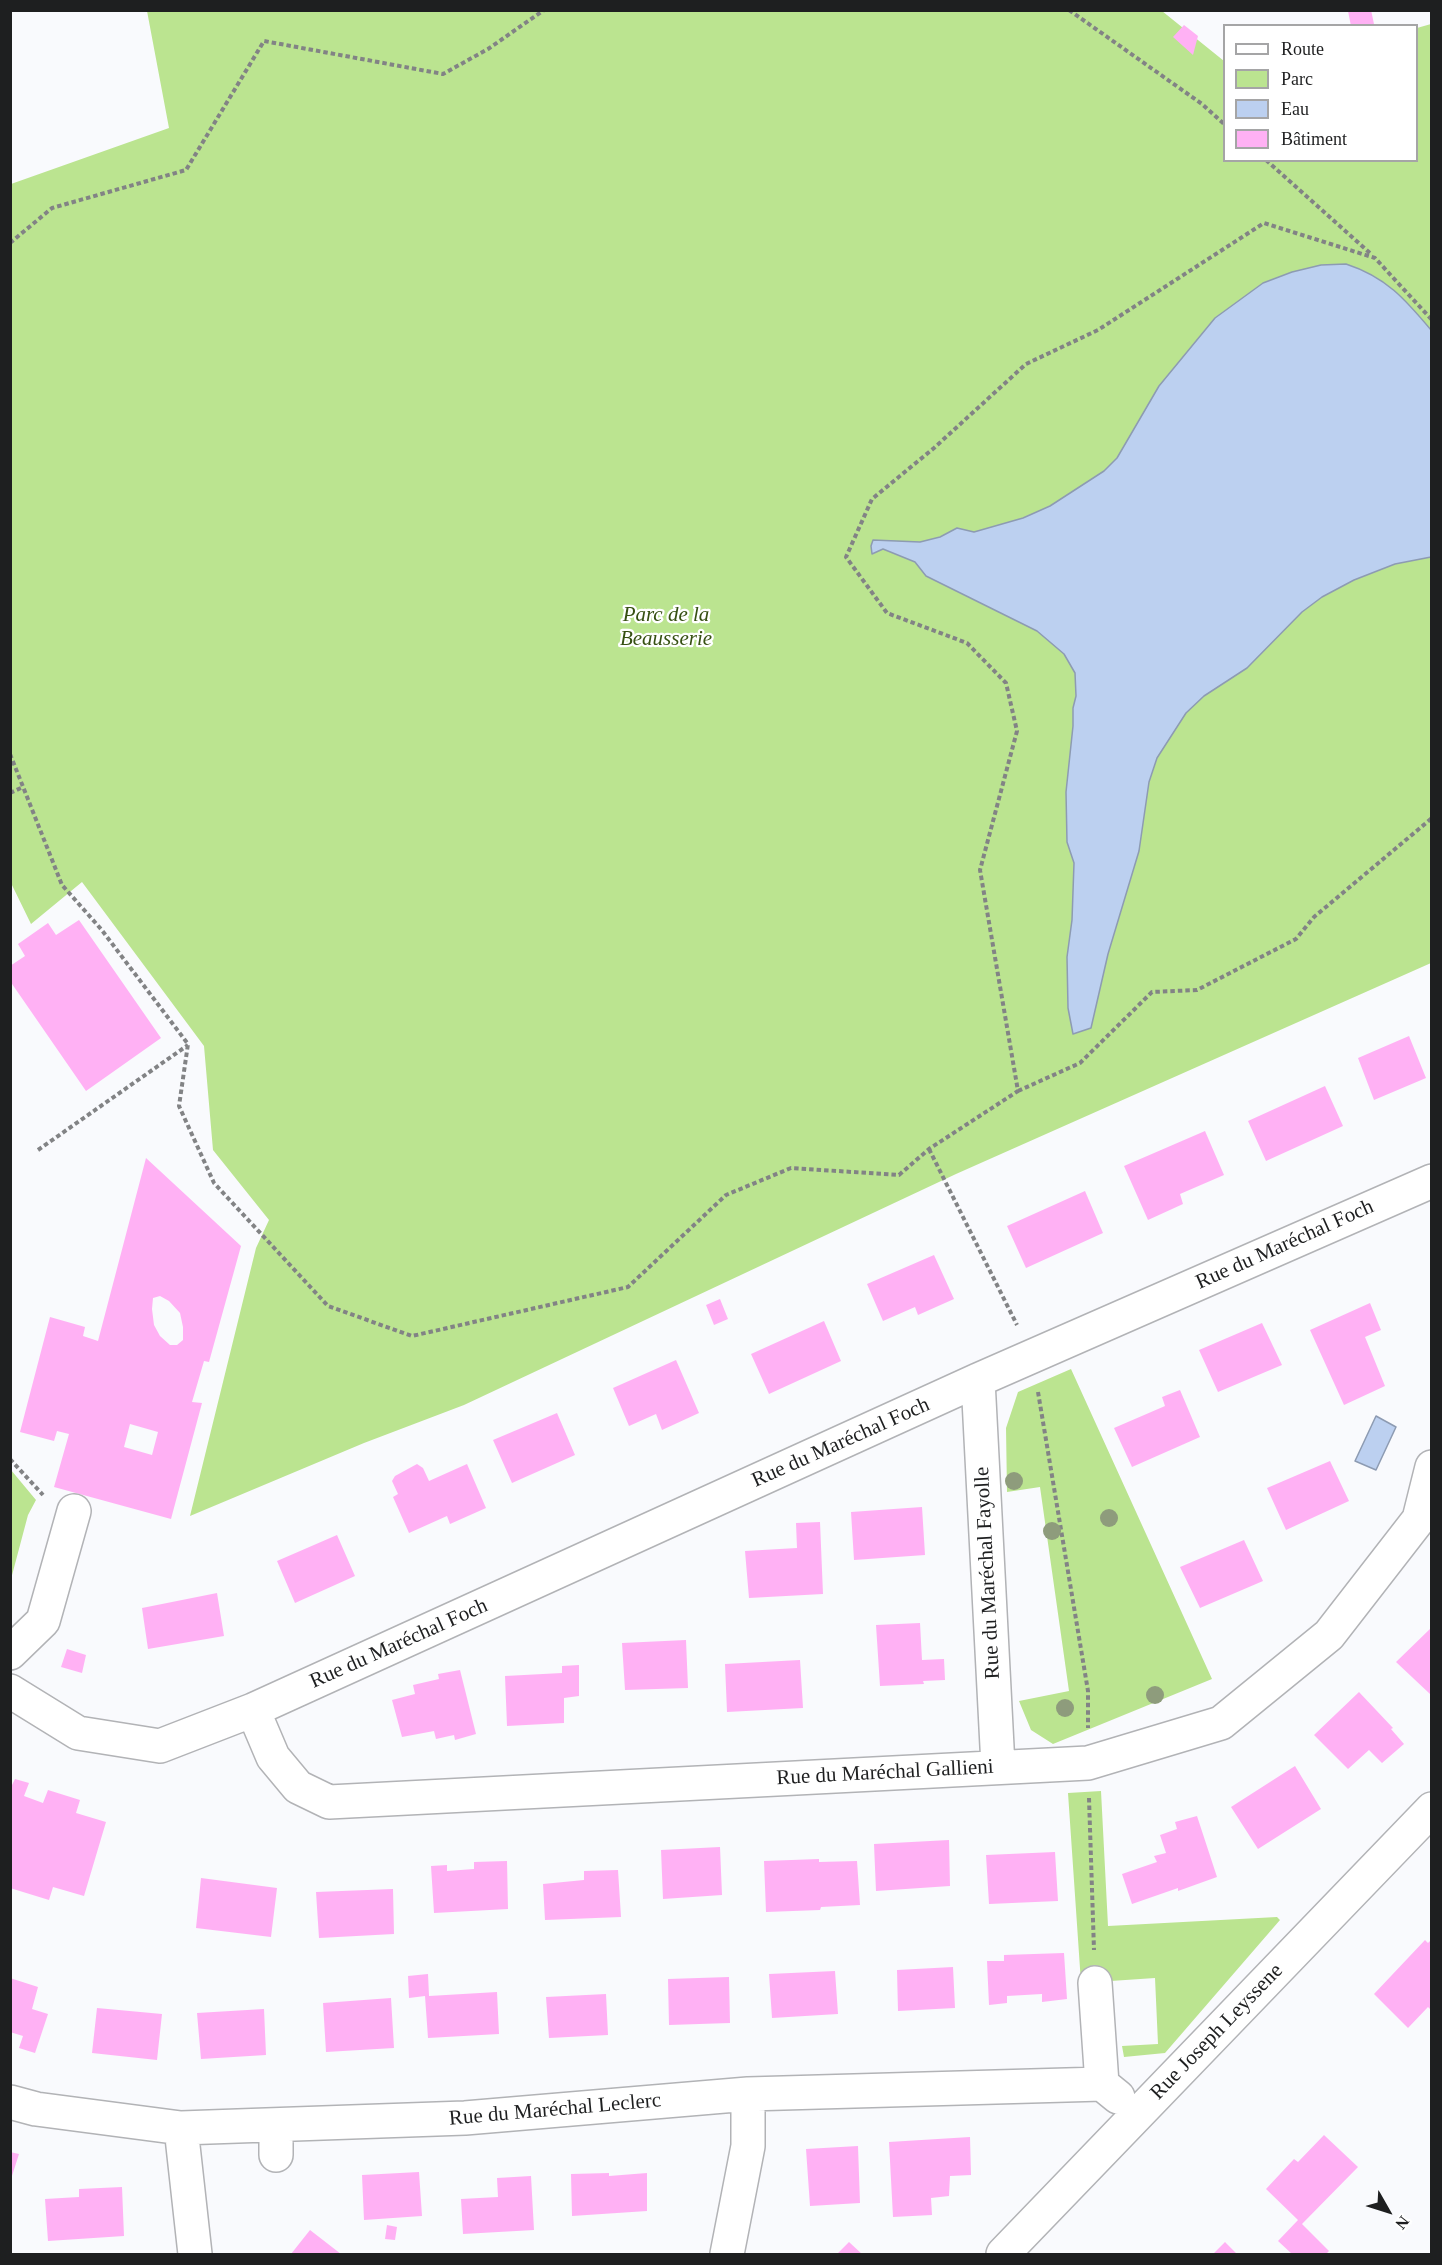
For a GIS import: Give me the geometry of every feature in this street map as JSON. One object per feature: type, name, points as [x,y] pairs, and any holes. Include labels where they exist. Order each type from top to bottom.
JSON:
[{"type":"street","name":"Rue du Maréchal Foch","points":[[10,1691],[78,1733],[160,1746],[253,1710],[978,1380],[1431,1181]]},
{"type":"street","name":"Rue du Maréchal Fayolle","points":[[978,1380],[998,1766]]},
{"type":"street","name":"Rue du Maréchal Gallieni","points":[[253,1710],[273,1757],[298,1787],[329,1802],[1088,1763],[1221,1723],[1329,1635],[1419,1519],[1431,1467]]},
{"type":"street","points":[[10,1653],[42,1622],[72,1518]]},
{"type":"street","name":"Rue Joseph Leyssene","points":[[1003,2254],[1431,1809]]},
{"type":"street","points":[[1095,1983],[1102,2084],[1139,2113]]},
{"type":"street","name":"Rue du Maréchal Leclerc","points":[[10,2102],[36,2109],[276,2141],[465,2118],[748,2094],[1102,2084]]},
{"type":"street","points":[[727,2254],[748,2146],[748,2094]]},
{"type":"street","points":[[181,2128],[195,2254]]},
{"type":"path","points":[[10,243],[52,208],[186,170],[264,41],[443,74],[488,49],[544,10]]},
{"type":"path","points":[[1069,10],[1202,104],[1223,123]]},
{"type":"path","points":[[1268,162],[1375,258],[1431,320]]},
{"type":"path","points":[[1018,1091],[980,870],[1017,731],[1006,683],[967,644],[887,613],[846,557],[872,499],[934,448],[1026,364],[1098,330],[1264,223],[1375,258]]},
{"type":"path","points":[[10,754],[62,885],[100,930],[188,1044],[179,1106],[214,1183],[328,1306],[412,1336],[628,1287],[726,1195],[791,1168],[899,1175],[929,1149],[1018,1091],[1080,1063],[1152,992],[1197,990],[1296,939],[1314,917],[1431,818]]},
{"type":"path","points":[[10,793],[23,787]]},
{"type":"path","points":[[38,1150],[188,1044]]},
{"type":"path","points":[[929,1149],[1032,1356],[1088,1691],[1095,1983]]},
{"type":"path","points":[[10,1459],[72,1518]]},
{"type":"green space","name":"Parc de la Beausserie","points":[[147,11],[1162,11],[1223,60],[1223,162],[1418,162],[1418,28],[1431,24],[1431,963],[956,1174],[464,1405],[364,1443],[190,1516],[256,1248],[269,1220],[213,1150],[204,1046],[82,882],[31,924],[11,883],[11,184],[169,128]]},
{"type":"green space","points":[[1071,1369],[1212,1679],[1053,1744],[1031,1730],[1019,1701],[1069,1691],[1040,1487],[1007,1492],[1006,1428],[1018,1392]]},
{"type":"green space","points":[[11,1470],[36,1500],[28,1515],[11,1579]]},
{"type":"green space","points":[[1101,1791],[1108,1926],[1277,1917],[1280,1920],[1165,2053],[1124,2057],[1122,2046],[1158,2044],[1155,1978],[1081,1983],[1068,1793]]},
{"type":"water","points":[[1346,264],[1384,282],[1412,308],[1431,330],[1431,557],[1395,564],[1354,580],[1322,597],[1302,612],[1247,668],[1204,696],[1186,713],[1157,758],[1149,782],[1139,851],[1108,954],[1091,1028],[1073,1034],[1068,1008],[1067,957],[1072,920],[1074,863],[1067,842],[1066,792],[1076,696],[1075,673],[1064,654],[1037,631],[926,576],[915,562],[883,549],[872,554],[873,540],[920,542],[940,537],[957,528],[974,532],[1023,518],[1050,506],[1104,471],[1117,458],[1159,386],[1215,318],[1263,283],[1292,272],[1321,265]]},
{"type":"water","points":[[1376,1416],[1396,1427],[1376,1470],[1355,1461]]},
{"type":"building","points":[[1371,10],[1374,24],[1351,24],[1348,11]]},
{"type":"building","points":[[1184,25],[1198,36],[1193,55],[1173,37]]},
{"type":"building","points":[[79,920],[161,1038],[86,1091],[10,981],[10,966],[25,956],[18,944],[48,923],[56,935]]},
{"type":"building","points":[[1409,1036],[1426,1078],[1374,1100],[1358,1058]]},
{"type":"building","points":[[1325,1086],[1343,1126],[1266,1161],[1248,1121]]},
{"type":"building","points":[[1205,1131],[1224,1175],[1180,1194],[1183,1204],[1148,1220],[1124,1166]]},
{"type":"building","points":[[146,1158],[241,1246],[209,1362],[204,1361],[192,1402],[202,1403],[171,1519],[54,1487],[69,1434],[57,1431],[54,1441],[20,1432],[50,1317],[85,1327],[83,1336],[98,1341]],"holes":[[[160,1296],[169,1301],[180,1313],[183,1340],[177,1345],[170,1345],[160,1336],[154,1325],[153,1298]],[[130,1424],[158,1432],[152,1455],[124,1447]]]},
{"type":"building","points":[[1085,1191],[1103,1233],[1026,1268],[1007,1226]]},
{"type":"building","points":[[934,1255],[954,1299],[918,1315],[915,1307],[883,1321],[867,1284]]},
{"type":"building","points":[[720,1299],[728,1319],[714,1325],[706,1305]]},
{"type":"building","points":[[1370,1303],[1381,1330],[1365,1337],[1385,1386],[1344,1405],[1310,1330]]},
{"type":"building","points":[[824,1321],[841,1361],[769,1394],[751,1354]]},
{"type":"building","points":[[1262,1323],[1282,1365],[1218,1392],[1199,1350]]},
{"type":"building","points":[[676,1360],[699,1413],[662,1430],[656,1414],[629,1426],[613,1388]]},
{"type":"building","points":[[1180,1390],[1200,1437],[1132,1467],[1114,1428],[1165,1406],[1162,1397]]},
{"type":"building","points":[[557,1413],[575,1455],[512,1483],[493,1440]]},
{"type":"building","points":[[1330,1461],[1349,1501],[1286,1530],[1267,1488]]},
{"type":"building","points":[[417,1464],[423,1468],[429,1481],[467,1464],[486,1508],[450,1524],[447,1516],[409,1533],[393,1497],[398,1494],[392,1481],[395,1476]]},
{"type":"building","points":[[922,1507],[925,1555],[854,1560],[851,1512]]},
{"type":"building","points":[[820,1522],[823,1594],[749,1598],[745,1551],[797,1548],[796,1523]]},
{"type":"building","points":[[337,1535],[355,1576],[295,1603],[277,1561]]},
{"type":"building","points":[[1244,1540],[1263,1581],[1200,1608],[1180,1567]]},
{"type":"building","points":[[217,1593],[224,1636],[148,1649],[142,1608]]},
{"type":"building","points":[[920,1623],[922,1660],[944,1659],[945,1680],[923,1681],[924,1684],[880,1686],[876,1625]]},
{"type":"building","points":[[1432,1627],[1432,1692],[1430,1694],[1396,1662]]},
{"type":"building","points":[[686,1640],[688,1688],[625,1690],[622,1643]]},
{"type":"building","points":[[67,1649],[86,1655],[82,1673],[61,1667]]},
{"type":"building","points":[[800,1660],[803,1708],[727,1712],[725,1664]]},
{"type":"building","points":[[579,1665],[579,1696],[564,1698],[564,1723],[507,1726],[505,1676],[562,1673],[562,1666]]},
{"type":"building","points":[[460,1670],[476,1734],[455,1740],[454,1735],[436,1739],[434,1731],[402,1737],[392,1700],[415,1694],[413,1685],[439,1679],[438,1674]]},
{"type":"building","points":[[1359,1692],[1393,1728],[1391,1729],[1404,1744],[1382,1763],[1369,1750],[1348,1769],[1314,1735]]},
{"type":"building","points":[[1295,1766],[1321,1809],[1258,1849],[1231,1807]]},
{"type":"building","points":[[15,1779],[29,1783],[24,1796],[43,1803],[48,1790],[80,1800],[76,1813],[106,1822],[84,1896],[53,1887],[49,1900],[10,1888],[10,1789]]},
{"type":"building","points":[[1197,1816],[1217,1877],[1132,1904],[1122,1874],[1157,1862],[1154,1856],[1166,1853],[1160,1835],[1177,1829],[1175,1822]]},
{"type":"building","points":[[949,1840],[950,1886],[876,1891],[874,1844]]},
{"type":"building","points":[[720,1847],[722,1895],[663,1899],[661,1850]]},
{"type":"building","points":[[1055,1852],[1058,1901],[989,1904],[986,1855]]},
{"type":"building","points":[[819,1859],[819,1862],[857,1861],[860,1905],[821,1907],[820,1910],[766,1912],[764,1861]]},
{"type":"building","points":[[507,1861],[508,1909],[434,1913],[431,1866],[447,1865],[447,1871],[474,1869],[474,1862]]},
{"type":"building","points":[[618,1870],[621,1917],[545,1920],[543,1884],[584,1880],[584,1871]]},
{"type":"building","points":[[201,1878],[277,1888],[271,1937],[196,1928]]},
{"type":"building","points":[[393,1889],[394,1934],[319,1938],[316,1892]]},
{"type":"building","points":[[1432,1939],[1432,2011],[1428,2007],[1408,2028],[1374,1994],[1425,1940],[1428,1943]]},
{"type":"building","points":[[1064,1953],[1067,1999],[1042,2002],[1042,1994],[1007,1996],[1007,2003],[989,2005],[987,1961],[1004,1961],[1004,1955]]},
{"type":"building","points":[[953,1967],[955,2008],[898,2011],[897,1970]]},
{"type":"building","points":[[835,1971],[838,2014],[772,2018],[769,1974]]},
{"type":"building","points":[[428,1974],[429,1996],[497,1992],[499,2034],[428,2038],[425,1996],[409,1998],[408,1976]]},
{"type":"building","points":[[729,1977],[730,2023],[669,2025],[668,1979]]},
{"type":"building","points":[[10,1978],[38,1987],[32,2009],[48,2014],[35,2053],[19,2048],[23,2036],[10,2032]]},
{"type":"building","points":[[606,1994],[608,2035],[549,2038],[546,1997]]},
{"type":"building","points":[[391,1998],[394,2048],[326,2052],[323,2003]]},
{"type":"building","points":[[97,2008],[162,2014],[157,2060],[92,2053]]},
{"type":"building","points":[[264,2009],[266,2055],[201,2059],[197,2013]]},
{"type":"building","points":[[1324,2135],[1358,2167],[1302,2224],[1329,2251],[1326,2254],[1292,2254],[1278,2241],[1298,2220],[1266,2189],[1294,2159],[1298,2162]]},
{"type":"building","points":[[970,2137],[971,2175],[950,2176],[949,2196],[931,2198],[932,2215],[893,2217],[889,2142]]},
{"type":"building","points":[[858,2146],[860,2203],[810,2206],[806,2149]]},
{"type":"building","points":[[10,2152],[19,2154],[11,2179],[10,2179]]},
{"type":"building","points":[[419,2172],[422,2216],[364,2220],[362,2175]]},
{"type":"building","points":[[609,2173],[609,2176],[647,2173],[647,2211],[572,2216],[571,2174]]},
{"type":"building","points":[[531,2176],[534,2230],[463,2234],[461,2199],[498,2197],[497,2178]]},
{"type":"building","points":[[122,2187],[124,2236],[48,2241],[45,2199],[79,2197],[79,2189]]},
{"type":"building","points":[[387,2225],[397,2227],[395,2240],[385,2239]]},
{"type":"building","points":[[310,2230],[341,2254],[291,2254]]},
{"type":"building","points":[[849,2242],[862,2254],[837,2254]]},
{"type":"building","points":[[1225,2242],[1237,2254],[1213,2254]]}]
